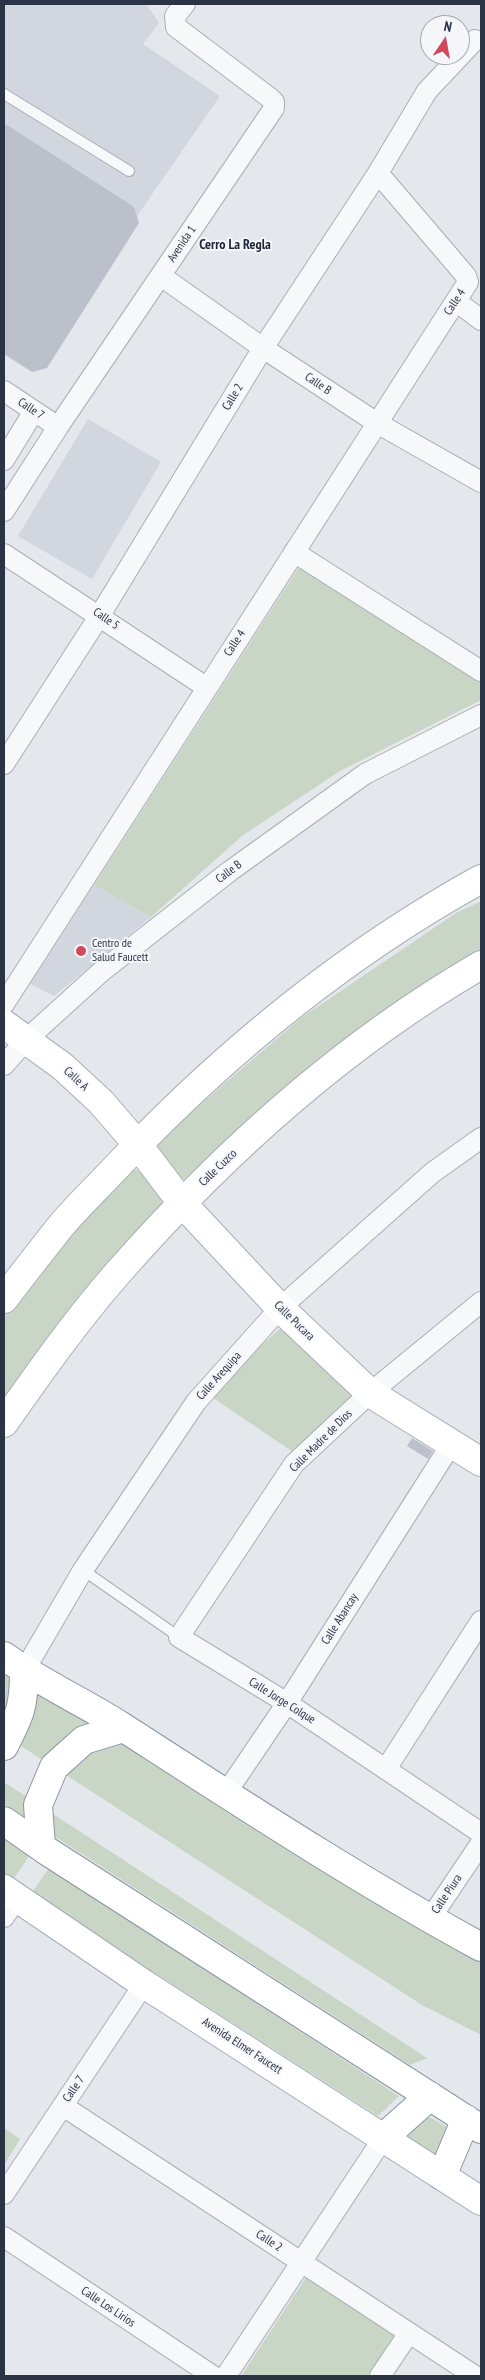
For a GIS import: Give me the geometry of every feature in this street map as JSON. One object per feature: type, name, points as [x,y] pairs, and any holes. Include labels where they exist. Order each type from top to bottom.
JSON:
[{"type":"main road","points":[[4,1299],[61,1226],[210,1073],[288,1007],[370,947],[481,879]]},
{"type":"main road","name":"Calle Cuzco","points":[[4,1423],[52,1355],[115,1276],[182,1203],[239,1147],[306,1089],[411,1010],[481,965]]},
{"type":"main road","name":"Calle A","points":[[4,1024],[62,1066],[101,1102],[138,1145]]},
{"type":"main road","name":"Calle Pucara","points":[[138,1145],[182,1203],[280,1308],[370,1394],[480,1460]]},
{"type":"main road","points":[[14,1664],[123,1728],[226,1794],[430,1919],[481,1947]]},
{"type":"main road","points":[[4,1746],[20,1716],[24,1697],[14,1664]]},
{"type":"main road","points":[[41,1846],[38,1805],[54,1767],[84,1740],[123,1728]]},
{"type":"main road","points":[[4,1821],[474,2124],[442,2176]]},
{"type":"main road","name":"Avenida Elmer Faucett","points":[[8,1902],[144,1984],[481,2201]]},
{"type":"main road","points":[[384,2137],[430,2096]]},
{"type":"street","name":"Avenida 1","points":[[4,511],[58,427],[274,108],[274,102],[270,98],[176,28],[175,16],[184,4]]},
{"type":"street","name":"Calle 2","points":[[4,764],[100,616],[263,348],[378,173],[427,91],[475,40]]},
{"type":"street","name":"Calle 4","points":[[4,1004],[468,282],[466,276],[378,173]]},
{"type":"street","name":"Calle B","points":[[161,276],[263,348],[377,424],[481,482]]},
{"type":"street","points":[[456,301],[481,320]]},
{"type":"street","name":"Calle 7","points":[[4,391],[58,427]]},
{"type":"street","points":[[4,460],[34,411]]},
{"type":"street","points":[[294,552],[481,672]]},
{"type":"street","name":"Calle 5","points":[[4,554],[206,687]]},
{"type":"street","name":"Calle B","points":[[4,1065],[27,1039],[102,971],[230,871],[365,774],[481,715]]},
{"type":"street","name":"Calle Arequipa","points":[[14,1664],[83,1570],[196,1402],[280,1308],[432,1173],[481,1138]]},
{"type":"street","name":"Calle Madre de Dios","points":[[179,1637],[294,1464],[370,1394],[481,1302]]},
{"type":"street","name":"Calle Abancay","points":[[226,1794],[287,1703],[452,1442]]},
{"type":"street","points":[[386,1769],[481,1621]]},
{"type":"street","name":"Calle Jorge Colque","points":[[179,1637],[287,1703],[481,1833]]},
{"type":"street","name":"Calle Piura","points":[[430,1919],[481,1843]]},
{"type":"street","name":"Calle 7","points":[[4,2194],[144,1984]]},
{"type":"street","name":"Calle 2","points":[[63,2106],[475,2376]]},
{"type":"street","points":[[226,2376],[384,2137]]},
{"type":"street","name":"Calle Los Lirios","points":[[4,2238],[213,2376]]},
{"type":"street","points":[[380,2376],[409,2333]]},
{"type":"lane","points":[[4,94],[129,172]]},
{"type":"lane","name":"Calle Jorge Colque","points":[[83,1570],[179,1637]]},
{"type":"shaded area","points":[[4,4],[146,4],[159,23],[143,44],[220,96],[32,368],[4,349]]},
{"type":"shaded area","points":[[88,419],[161,462],[92,579],[18,536]]},
{"type":"shaded area","name":"Centro de Salud Faucett","points":[[94,885],[151,917],[54,996],[30,984]]},
{"type":"green space","points":[[301,564],[481,679],[481,700],[340,771],[242,836],[151,917],[94,885]]},
{"type":"green space","points":[[481,901],[481,950],[329,1057],[184,1179],[170,1173],[154,1144],[301,1018],[456,913]]},
{"type":"green space","points":[[134,1169],[145,1175],[159,1190],[162,1203],[161,1209],[4,1403],[4,1317],[55,1250],[125,1170]]},
{"type":"green space","points":[[284,1325],[358,1391],[293,1452],[213,1398],[246,1359]]},
{"type":"green space","points":[[4,1658],[481,1953],[481,2035],[422,2005],[4,1735]]},
{"type":"green space","points":[[4,1782],[427,2058],[410,2065],[4,1804]]},
{"type":"green space","points":[[4,1839],[30,1855],[13,1880],[4,1874]]},
{"type":"green space","points":[[49,1868],[399,2096],[378,2116],[31,1894]]},
{"type":"green space","points":[[428,2116],[450,2129],[443,2150],[433,2158],[404,2137]]},
{"type":"green space","points":[[4,2128],[20,2139],[4,2165]]},
{"type":"green space","points":[[307,2276],[395,2334],[367,2376],[241,2376]]},
{"type":"building","points":[[4,123],[134,207],[139,223],[47,368],[32,372],[4,354]]},
{"type":"building","points":[[412,1438],[433,1451],[428,1459],[407,1446]]},
{"type":"place","name":"Centro de Salud Faucett","points":[[81,951]]},
{"type":"district","name":"Cerro La Regla","points":[[235,245]]}]
